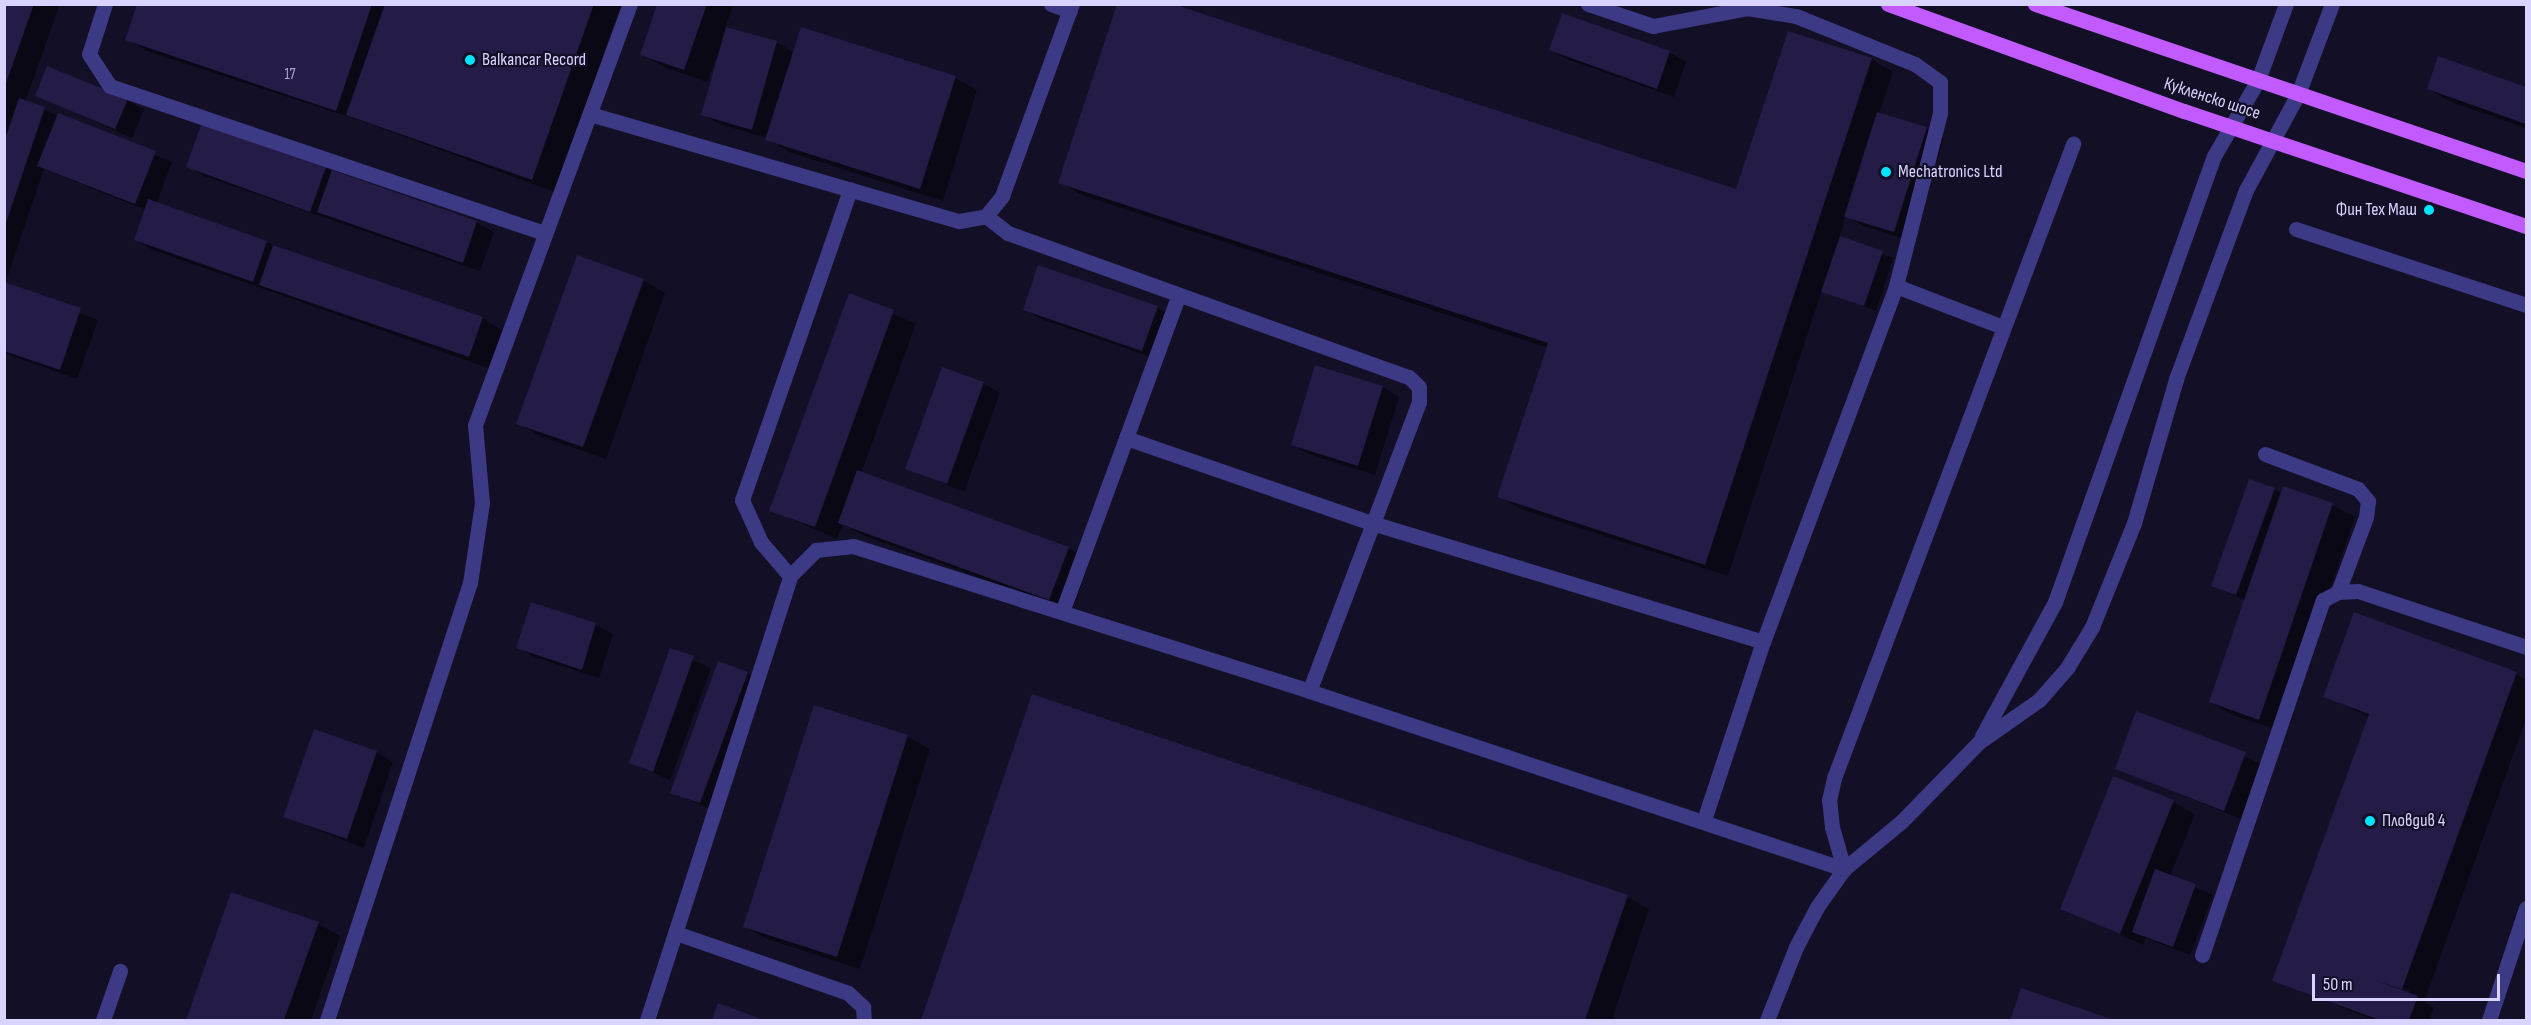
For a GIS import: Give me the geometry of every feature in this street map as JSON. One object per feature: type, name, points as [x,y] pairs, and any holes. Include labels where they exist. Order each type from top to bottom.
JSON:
[{"type":"main road","name":"Кукленско шосе","points":[[1888,4],[2526,226]]},
{"type":"main road","name":"Кукленско шосе","points":[[2035,4],[2526,171]]},
{"type":"street","points":[[105,4],[89,54],[110,86],[546,233]]},
{"type":"street","points":[[327,1020],[470,583],[483,503],[475,425],[630,4]]},
{"type":"street","points":[[590,114],[959,221],[986,216],[1002,196],[1071,8],[1051,4]]},
{"type":"street","points":[[1588,4],[1653,26],[1747,9],[1796,16],[1915,64],[1940,82],[1940,113],[1896,286],[1764,642],[1704,820]]},
{"type":"street","points":[[1979,742],[2055,602],[2214,156],[2234,126],[2258,80],[2286,4]]},
{"type":"street","points":[[1767,1020],[1796,947],[1817,907],[1844,869],[1902,821],[1979,742],[2039,700],[2067,668],[2092,627],[2134,523],[2176,379],[2242,201],[2298,94],[2332,4]]},
{"type":"street","points":[[1844,869],[1832,827],[1829,800],[1833,778],[2073,144]]},
{"type":"street","points":[[790,576],[761,542],[742,500],[850,189]]},
{"type":"street","points":[[986,216],[1008,232],[1178,296],[1409,377],[1419,387],[1419,402],[1309,691]]},
{"type":"street","points":[[2296,229],[2526,305]]},
{"type":"street","points":[[1896,286],[2003,327]]},
{"type":"street","points":[[1062,612],[1178,296]]},
{"type":"street","points":[[1126,438],[1372,523],[1764,642]]},
{"type":"street","points":[[2265,454],[2358,489],[2368,501],[2366,518],[2338,592]]},
{"type":"street","points":[[647,1020],[790,576],[816,550],[853,546],[1309,691],[1704,820],[1844,869]]},
{"type":"street","points":[[2202,955],[2323,600],[2338,592],[2358,591],[2526,647]]},
{"type":"street","points":[[2489,1020],[2526,908]]},
{"type":"street","points":[[676,933],[848,993],[863,1007],[864,1020]]},
{"type":"street","points":[[103,1020],[120,971]]},
{"type":"building","points":[[4,4],[34,4],[5,86],[4,85]]},
{"type":"building","points":[[137,4],[372,4],[336,111],[125,40]]},
{"type":"building","name":"Balkancar Record","points":[[385,4],[594,4],[532,180],[346,115]]},
{"type":"building","points":[[657,4],[707,4],[684,70],[640,55]]},
{"type":"building","points":[[1117,4],[1173,4],[1736,189],[1788,31],[1872,58],[1705,565],[1497,497],[1548,343],[1058,183]]},
{"type":"building","points":[[1562,13],[1670,51],[1657,89],[1549,50]]},
{"type":"building","points":[[726,27],[777,41],[752,130],[701,115]]},
{"type":"building","points":[[801,27],[956,76],[920,189],[765,140]]},
{"type":"building","points":[[2438,56],[2526,87],[2526,124],[2427,89]]},
{"type":"building","points":[[47,66],[128,99],[115,129],[35,96]]},
{"type":"building","points":[[19,98],[45,107],[5,226],[4,142]]},
{"type":"building","name":"Mechatronics Ltd","points":[[1877,112],[1927,127],[1894,232],[1844,217]]},
{"type":"building","points":[[58,113],[156,151],[135,204],[37,166]]},
{"type":"building","points":[[202,122],[326,167],[310,212],[186,167]]},
{"type":"building","points":[[332,170],[477,221],[463,263],[317,212]]},
{"type":"building","points":[[148,199],[267,241],[253,282],[134,240]]},
{"type":"building","points":[[1840,236],[1883,251],[1864,306],[1821,292]]},
{"type":"building","points":[[273,245],[483,317],[469,357],[259,285]]},
{"type":"building","points":[[577,255],[644,279],[583,447],[516,424]]},
{"type":"building","points":[[1038,265],[1158,306],[1142,351],[1023,310]]},
{"type":"building","points":[[4,282],[81,308],[60,370],[4,351]]},
{"type":"building","points":[[849,293],[894,310],[815,527],[769,511]]},
{"type":"building","points":[[1315,365],[1383,386],[1358,466],[1291,445]]},
{"type":"building","points":[[942,367],[984,382],[947,484],[905,469]]},
{"type":"building","points":[[857,470],[1069,547],[1049,600],[838,523]]},
{"type":"building","points":[[2249,479],[2275,488],[2236,595],[2211,586]]},
{"type":"building","points":[[2283,486],[2333,503],[2259,720],[2209,702]]},
{"type":"building","points":[[531,602],[596,623],[582,670],[516,648]]},
{"type":"building","points":[[2354,612],[2517,672],[2402,989],[2374,980],[2418,996],[2409,1020],[2380,1020],[2272,981],[2369,714],[2323,697]]},
{"type":"building","points":[[670,648],[694,656],[653,772],[629,763]]},
{"type":"building","points":[[718,661],[748,672],[700,803],[670,793]]},
{"type":"building","points":[[1032,694],[1628,895],[1585,1020],[921,1020]]},
{"type":"building","points":[[814,705],[908,735],[837,957],[743,927]]},
{"type":"building","points":[[2136,711],[2246,752],[2224,811],[2115,769]]},
{"type":"building","points":[[314,729],[377,751],[347,839],[283,817]]},
{"type":"building","points":[[2113,776],[2174,800],[2120,934],[2060,909]]},
{"type":"building","points":[[2155,869],[2196,884],[2173,947],[2132,932]]},
{"type":"building","points":[[231,892],[319,922],[284,1020],[186,1020]]},
{"type":"building","points":[[2021,988],[2114,1020],[2010,1020]]},
{"type":"building","points":[[718,1003],[764,1020],[712,1020]]},
{"type":"place","name":"Balkancar Record","points":[[470,60]]},
{"type":"place","name":"Mechatronics Ltd","points":[[1886,172]]},
{"type":"place","name":"Фин Тех Маш","points":[[2429,210]]},
{"type":"place","name":"Пловдив 4","points":[[2370,821]]}]
